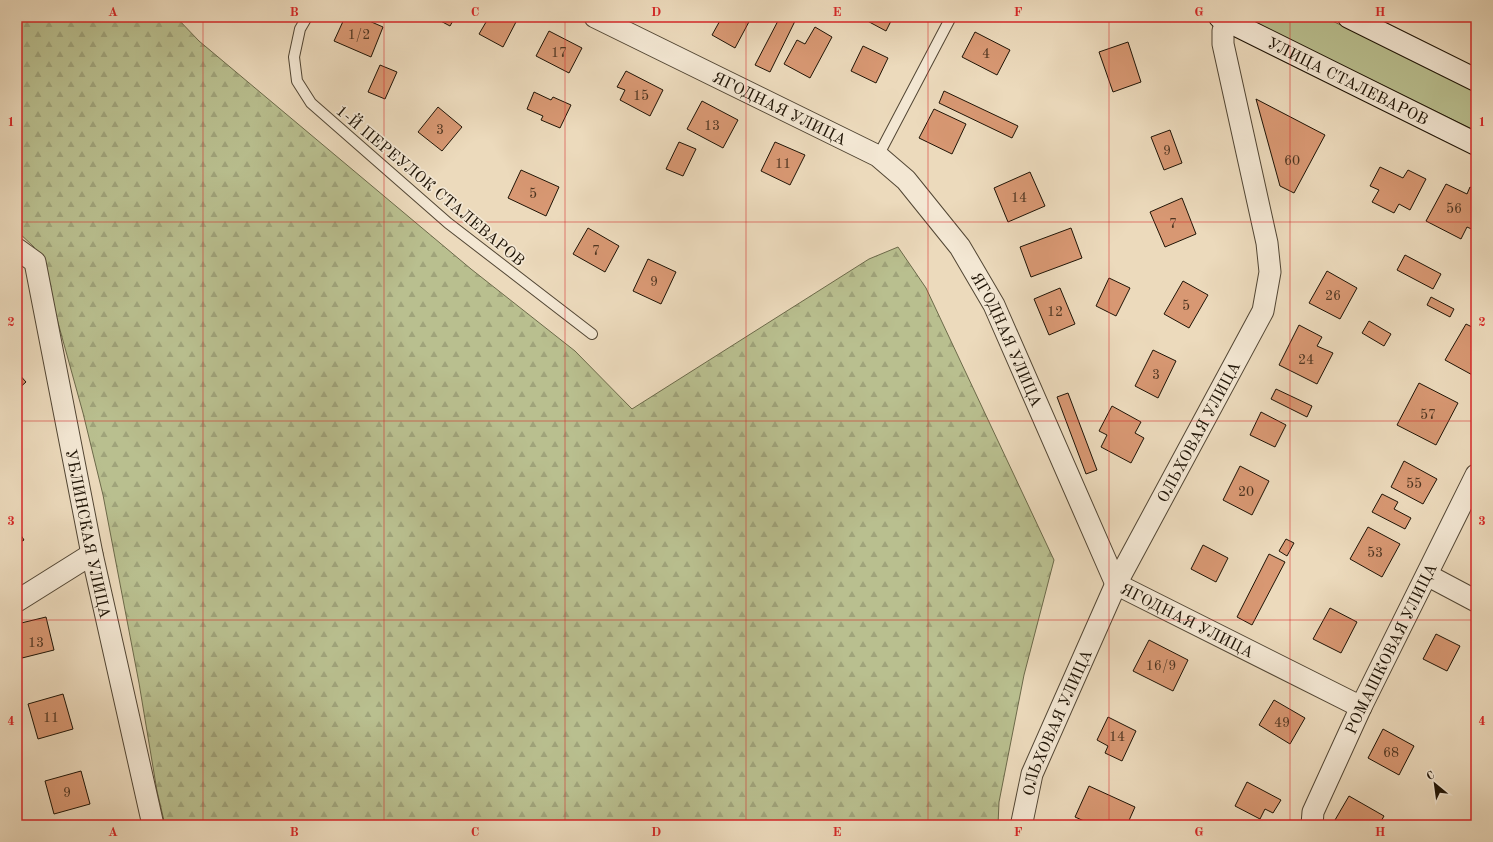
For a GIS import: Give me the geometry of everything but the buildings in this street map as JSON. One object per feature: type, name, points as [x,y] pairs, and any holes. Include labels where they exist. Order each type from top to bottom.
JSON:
[{"type":"main road","points":[[1349,17],[1476,80]]},
{"type":"main road","name":"УЛИЦА СТАЛЕВАРОВ","points":[[1223,18],[1476,144]]},
{"type":"street","name":"ЯГОДНАЯ УЛИЦА","points":[[596,17],[878,156],[906,180],[960,247],[994,305],[1116,584],[1361,707]]},
{"type":"street","name":"ОЛЬХОВАЯ УЛИЦА","points":[[1023,825],[1022,822],[1032,774],[1116,584],[1262,311],[1270,272],[1267,243],[1223,44],[1223,18]]},
{"type":"street","name":"УБЛИНСКАЯ УЛИЦА","points":[[17,249],[35,262],[92,554],[153,825]]},
{"type":"street","name":"РОМАШКОВАЯ УЛИЦА","points":[[1312,825],[1313,812],[1361,707],[1476,475]]},
{"type":"street","points":[[17,601],[92,554]]},
{"type":"street","points":[[1427,575],[1476,601]]},
{"type":"lane","name":"1-Й ПЕРЕУЛОК СТАЛЕВАРОВ","points":[[307,17],[300,29],[294,57],[297,81],[311,103],[448,223],[592,334]]},
{"type":"lane","points":[[878,156],[951,17]]},
{"type":"green space","points":[[17,17],[176,17],[199,41],[471,269],[575,351],[632,409],[869,259],[898,247],[926,288],[1054,560],[1024,675],[999,802],[998,825],[165,825],[157,791],[139,683],[103,495],[83,413],[57,319],[34,247],[17,231]]},
{"type":"green space","points":[[1243,17],[1324,17],[1476,90],[1476,131]]}]
